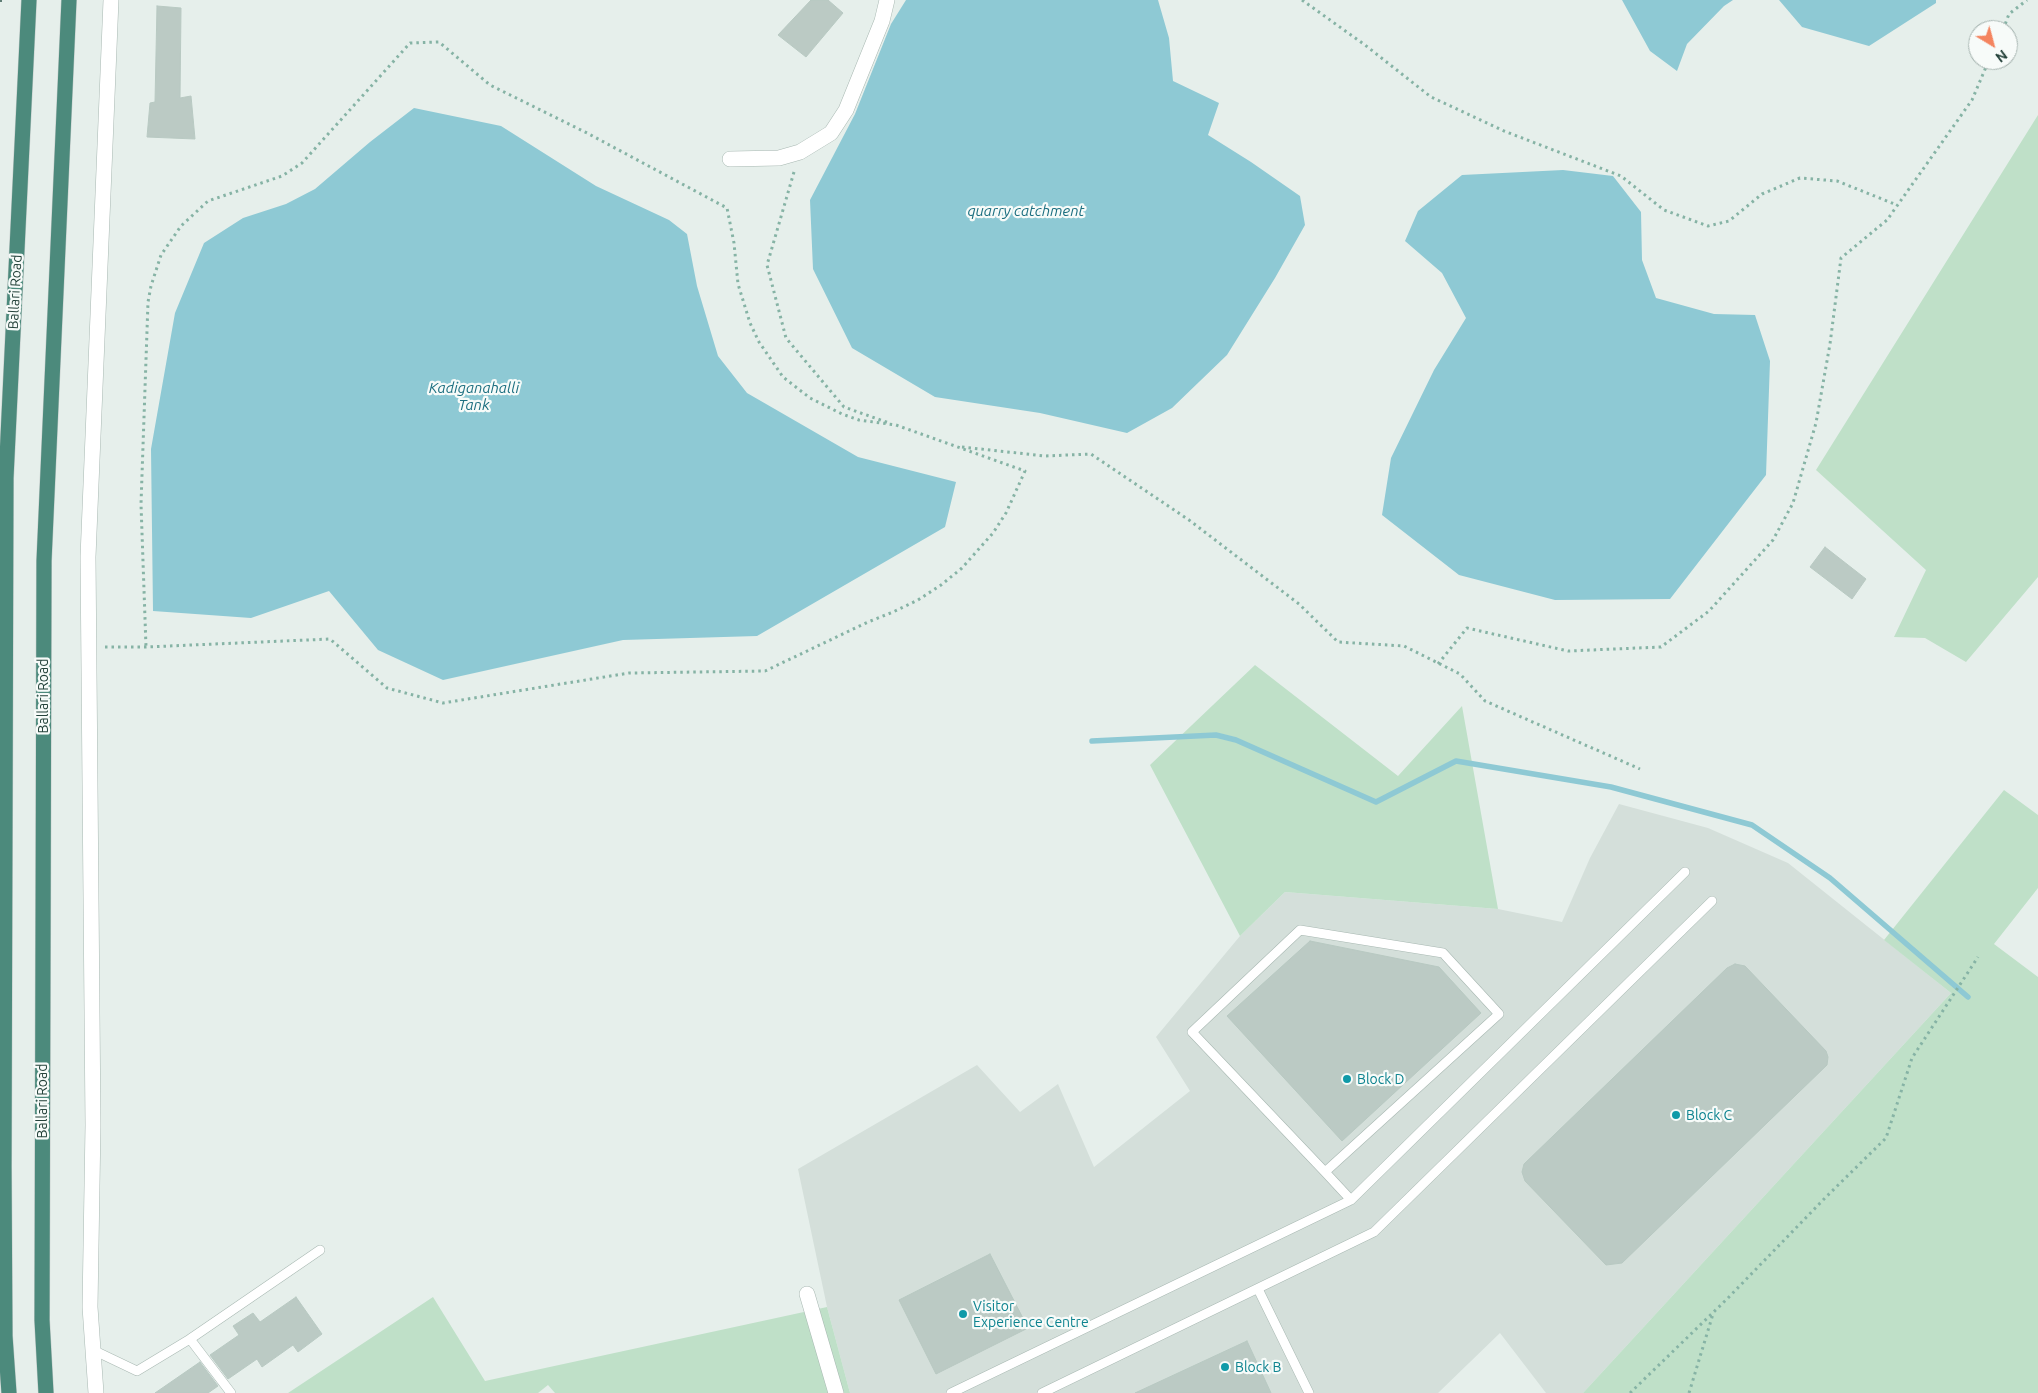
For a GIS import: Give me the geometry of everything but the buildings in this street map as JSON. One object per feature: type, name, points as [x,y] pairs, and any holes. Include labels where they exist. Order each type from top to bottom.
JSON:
[{"type":"highway","name":"Ballari Road","points":[[9,1393],[5,1336],[4,1166],[6,478],[29,0]]},
{"type":"highway","name":"Ballari Road","points":[[46,1393],[42,1320],[41,1162],[44,561],[69,0]]},
{"type":"street","points":[[96,1393],[90,1307],[93,1125],[88,557],[111,0]]},
{"type":"street","points":[[730,159],[779,158],[800,152],[831,133],[846,110],[882,21],[887,0]]},
{"type":"street","points":[[807,1294],[836,1393]]},
{"type":"lane","points":[[951,1393],[1351,1200],[1686,872]]},
{"type":"lane","points":[[1042,1393],[1374,1232],[1712,902]]},
{"type":"lane","points":[[1325,1172],[1499,1014],[1443,953],[1300,930],[1192,1032],[1351,1200]]},
{"type":"lane","points":[[93,1350],[137,1371],[190,1339],[320,1250]]},
{"type":"lane","points":[[1258,1289],[1309,1393]]},
{"type":"lane","points":[[190,1339],[231,1393]]},
{"type":"path","points":[[1302,0],[1365,45],[1430,96],[1504,131],[1621,176],[1664,210],[1708,226],[1729,221],[1762,194],[1800,178],[1837,181],[1897,205]]},
{"type":"path","points":[[2006,20],[2009,14],[2027,0]]},
{"type":"path","points":[[88,648],[146,647],[330,639],[387,688],[443,704],[629,674],[765,671],[910,604],[941,585],[978,551],[1006,513],[1026,471],[896,425],[859,420],[825,407],[796,388],[770,360],[759,342],[743,304],[738,284],[734,243],[727,208],[587,133],[490,84],[439,42],[410,43],[302,163],[282,176],[208,202],[181,226],[161,255],[148,302],[141,504],[146,647]]},
{"type":"path","points":[[1438,664],[1467,628],[1568,650],[1661,647],[1709,611],[1773,540],[1793,503],[1816,423],[1830,344],[1841,258],[1887,220],[1972,100],[1985,70]]},
{"type":"path","points":[[800,152],[767,265],[786,338],[844,407],[957,446],[1044,456],[1091,454],[1189,520],[1298,604],[1338,642],[1404,646],[1460,674],[1485,701],[1640,769]]},
{"type":"path","points":[[1630,1393],[1713,1313],[1886,1138],[1912,1058],[1978,957]]},
{"type":"path","points":[[1689,1393],[1713,1313]]},
{"type":"shaded area","points":[[1619,804],[1708,828],[1788,863],[1951,993],[1583,1393],[1546,1393],[1500,1333],[1438,1393],[850,1393],[827,1307],[798,1169],[977,1065],[1020,1112],[1058,1084],[1094,1167],[1190,1091],[1156,1037],[1240,936],[1285,892],[1498,909],[1562,922],[1590,858]]},
{"type":"green space","points":[[2038,115],[2038,577],[1966,662],[1925,638],[1894,637],[1926,570],[1816,470]]},
{"type":"green space","points":[[1255,665],[1398,776],[1462,706],[1498,909],[1285,892],[1240,936],[1150,765]]},
{"type":"green space","points":[[2004,790],[2038,815],[2038,888],[1994,944],[2038,977],[2038,1393],[1583,1393],[1951,993],[1884,940]]},
{"type":"green space","points":[[433,1297],[485,1381],[827,1307],[850,1393],[555,1393],[548,1385],[538,1393],[288,1393]]},
{"type":"water","name":"quarry catchment","points":[[906,0],[1158,0],[1169,38],[1173,81],[1219,103],[1208,135],[1300,196],[1305,225],[1275,278],[1227,355],[1172,408],[1127,433],[1040,413],[935,397],[852,348],[813,269],[810,200],[855,114],[891,24]]},
{"type":"water","points":[[1622,0],[1733,0],[1724,6],[1687,44],[1677,71],[1650,51]]},
{"type":"water","points":[[1779,0],[1936,0],[1936,3],[1869,46],[1802,27]]},
{"type":"water","name":"Kadiganahalli Tank","points":[[414,108],[501,126],[596,186],[669,220],[687,234],[697,286],[718,356],[747,393],[858,457],[956,482],[945,527],[757,636],[623,640],[443,680],[378,650],[329,591],[251,618],[153,611],[151,449],[175,313],[204,243],[243,218],[286,204],[315,189],[370,142]]},
{"type":"water","points":[[1563,170],[1613,176],[1641,212],[1642,260],[1656,298],[1714,314],[1755,315],[1770,361],[1766,475],[1670,599],[1555,600],[1459,575],[1382,515],[1391,458],[1434,370],[1466,318],[1442,273],[1405,241],[1418,211],[1462,175]]},
{"type":"waterway","points":[[1092,741],[1216,735],[1236,740],[1376,802],[1456,761],[1611,787],[1752,825],[1830,878],[1968,997]]},
{"type":"place","name":"Block D","points":[[1347,1079]]},
{"type":"place","name":"Block C","points":[[1676,1115]]},
{"type":"place","name":"Visitor Experience Centre","points":[[963,1314]]},
{"type":"place","name":"Block B","points":[[1225,1367]]}]
